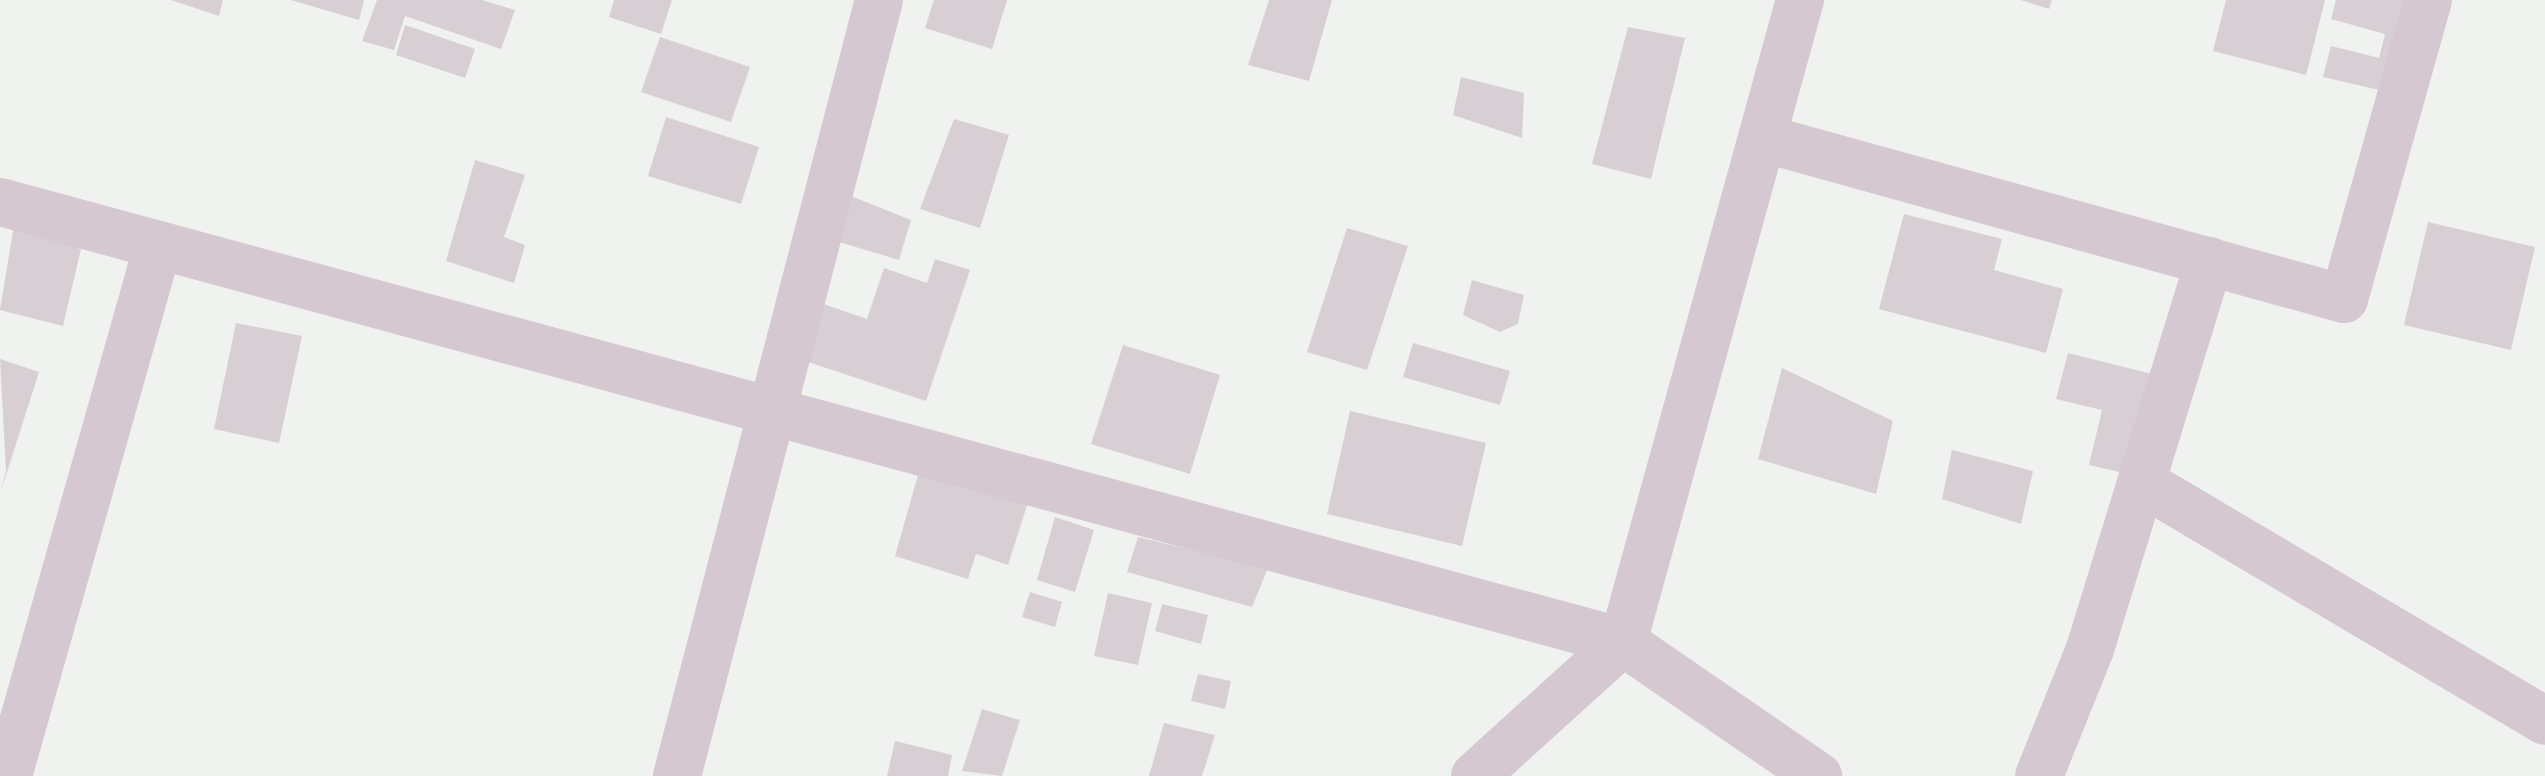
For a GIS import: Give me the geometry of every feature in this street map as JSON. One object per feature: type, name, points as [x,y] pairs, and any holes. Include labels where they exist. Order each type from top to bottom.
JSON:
[{"type":"street","points":[[677,776],[768,406],[878,0]]},
{"type":"street","points":[[1474,776],[1623,642],[1800,0]]},
{"type":"street","points":[[1762,138],[2344,299],[2428,0]]},
{"type":"street","points":[[0,202],[157,249],[768,406],[1623,642],[1818,776]]},
{"type":"street","points":[[8,776],[157,249]]},
{"type":"street","points":[[2040,776],[2142,483],[2209,261]]},
{"type":"street","points":[[2142,483],[2545,721]]},
{"type":"building","points":[[171,0],[223,0],[219,16]]},
{"type":"building","points":[[291,0],[364,0],[359,20]]},
{"type":"building","points":[[377,0],[482,0],[515,10],[501,49],[405,16],[394,50],[362,41]]},
{"type":"building","points":[[614,0],[672,0],[661,34],[609,17]]},
{"type":"building","points":[[934,0],[1007,0],[992,49],[925,28]]},
{"type":"building","points":[[1269,0],[1332,0],[1309,81],[1248,65]]},
{"type":"building","points":[[2021,0],[2052,0],[2049,9]]},
{"type":"building","points":[[2226,0],[2325,0],[2306,75],[2213,51]]},
{"type":"building","points":[[2336,0],[2415,0],[2392,93],[2323,77],[2331,46],[2379,58],[2385,34],[2331,19]]},
{"type":"building","points":[[405,25],[475,49],[465,78],[396,55]]},
{"type":"building","points":[[1628,27],[1685,38],[1651,179],[1592,164]]},
{"type":"building","points":[[660,37],[750,67],[731,122],[641,92]]},
{"type":"building","points":[[1461,77],[1524,93],[1522,138],[1453,115]]},
{"type":"building","points":[[666,117],[759,147],[741,204],[648,176]]},
{"type":"building","points":[[954,119],[1009,135],[980,228],[920,209]]},
{"type":"building","points":[[475,160],[525,175],[504,237],[525,245],[514,283],[446,261]]},
{"type":"building","points":[[851,196],[911,220],[899,260],[839,242]]},
{"type":"building","points":[[1904,214],[2002,239],[1994,270],[2063,289],[2046,353],[1879,309]]},
{"type":"building","points":[[2428,222],[2535,247],[2511,350],[2404,325]]},
{"type":"building","points":[[14,225],[81,249],[63,326],[0,310]]},
{"type":"building","points":[[1347,228],[1408,246],[1367,370],[1307,352]]},
{"type":"building","points":[[935,259],[970,270],[926,401],[799,359],[818,302],[867,319],[884,268],[927,283]]},
{"type":"building","points":[[1472,280],[1524,295],[1518,324],[1500,332],[1463,315]]},
{"type":"building","points":[[236,323],[302,336],[279,443],[214,429]]},
{"type":"building","points":[[1413,343],[1510,371],[1500,405],[1403,377]]},
{"type":"building","points":[[1123,345],[1220,375],[1190,474],[1091,444]]},
{"type":"building","points":[[2068,353],[2156,375],[2132,475],[2089,465],[2102,410],[2056,399]]},
{"type":"building","points":[[0,359],[39,372],[1,491],[6,471]]},
{"type":"building","points":[[1782,368],[1893,421],[1876,494],[1758,459]]},
{"type":"building","points":[[1350,411],[1486,443],[1462,546],[1327,514]]},
{"type":"building","points":[[1952,450],[2033,471],[2021,524],[1942,499]]},
{"type":"building","points":[[922,461],[1031,493],[1008,565],[976,554],[968,579],[895,556]]},
{"type":"building","points":[[1055,517],[1094,530],[1075,592],[1037,580]]},
{"type":"building","points":[[1138,537],[1268,568],[1252,607],[1127,572]]},
{"type":"building","points":[[1030,592],[1062,602],[1055,627],[1022,617]]},
{"type":"building","points":[[1108,593],[1152,603],[1138,665],[1094,656]]},
{"type":"building","points":[[1162,604],[1208,615],[1201,644],[1155,631]]},
{"type":"building","points":[[1198,674],[1231,681],[1225,709],[1191,701]]},
{"type":"building","points":[[982,709],[1020,720],[1002,776],[962,771]]},
{"type":"building","points":[[1164,723],[1215,735],[1202,776],[1149,776]]},
{"type":"building","points":[[895,741],[952,755],[948,776],[887,776]]}]
